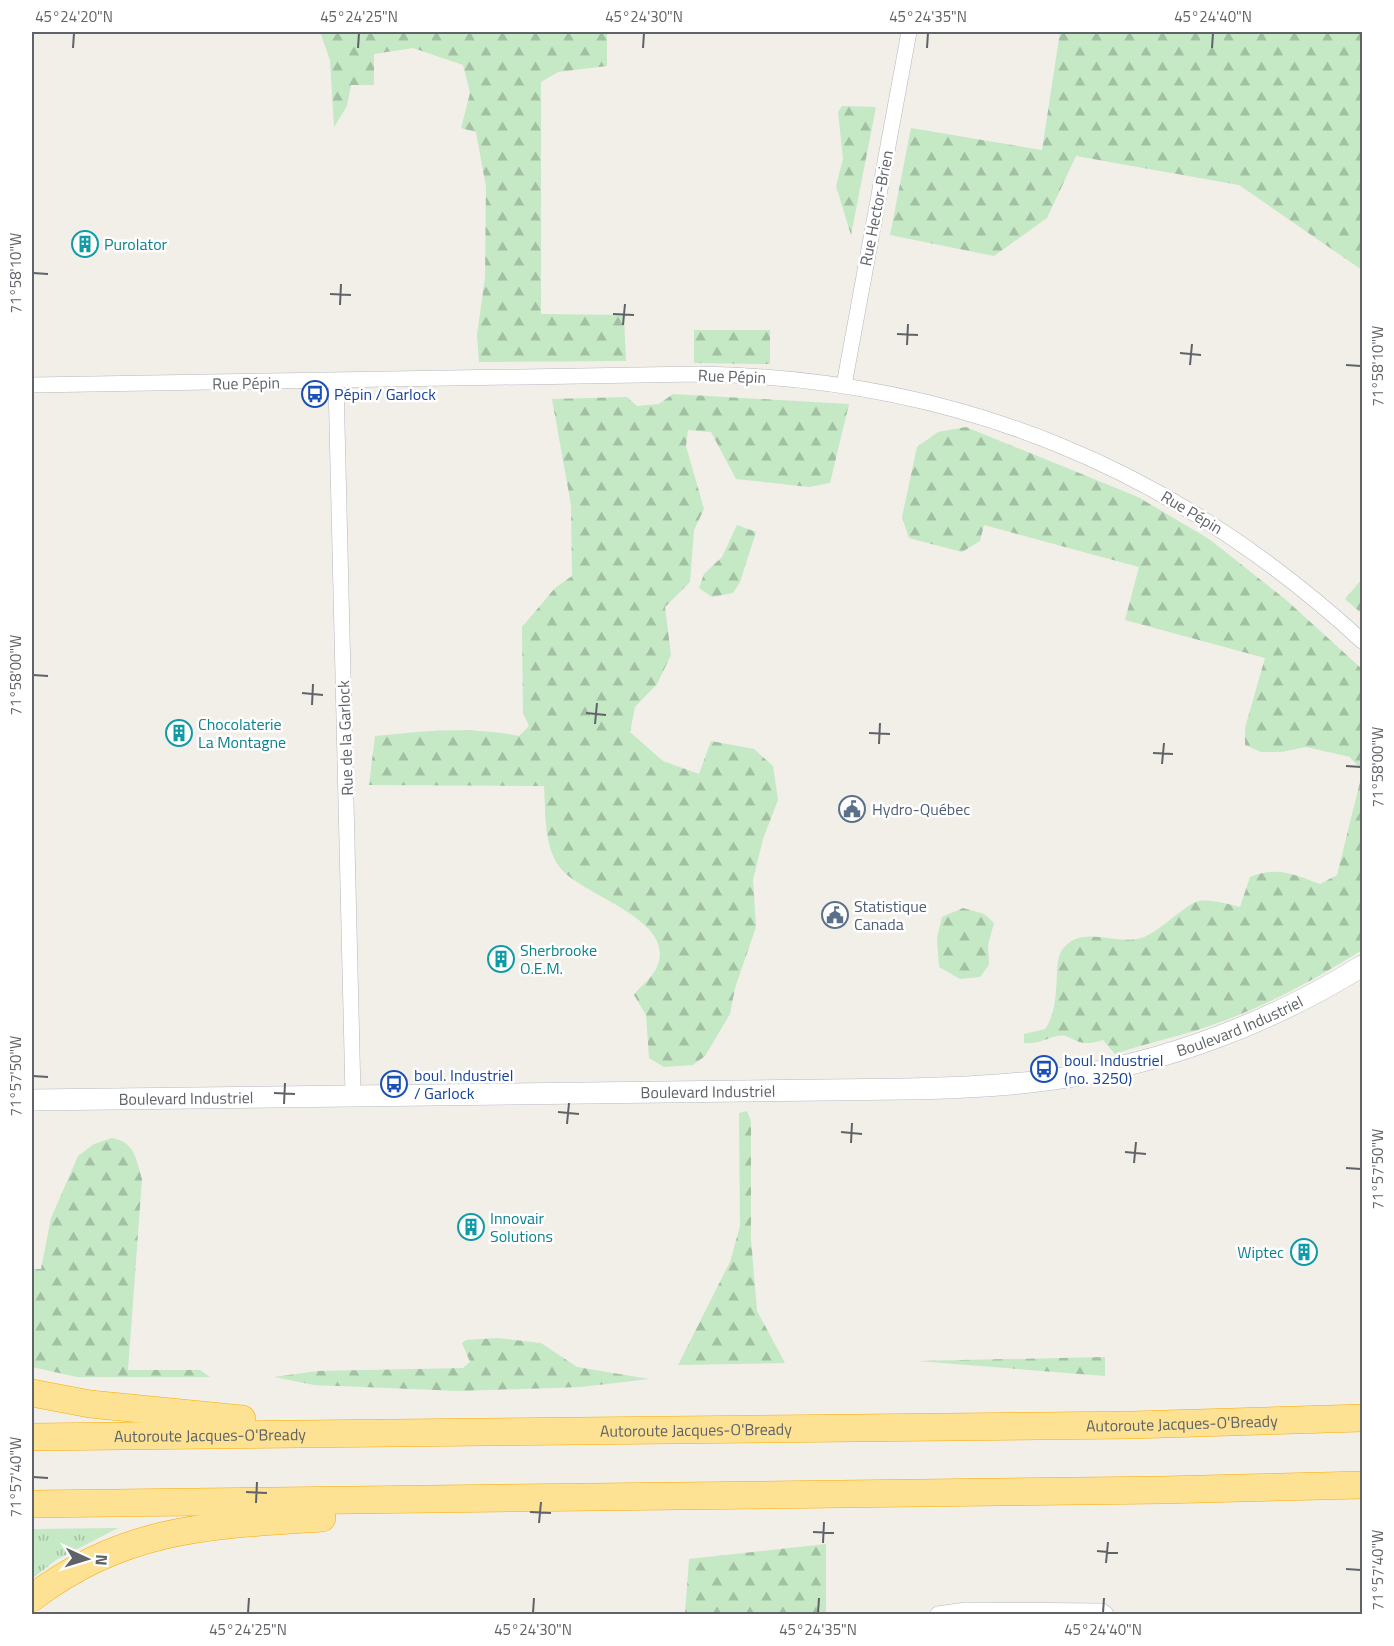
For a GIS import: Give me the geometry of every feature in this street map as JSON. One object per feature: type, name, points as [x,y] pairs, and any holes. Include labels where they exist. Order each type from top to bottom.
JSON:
[{"type":"highway","points":[[32,1393],[154,1411],[386,1432]]},
{"type":"highway","name":"Autoroute Jacques-O'Bready","points":[[32,1437],[1132,1425],[1362,1418]]},
{"type":"highway","points":[[32,1504],[1257,1489],[1362,1485]]},
{"type":"highway","points":[[32,1598],[68,1573],[103,1556],[146,1539],[185,1529],[587,1498]]},
{"type":"street","name":"Rue Hector-Brien","points":[[844,385],[909,32]]},
{"type":"street","name":"Rue Pépin","points":[[32,385],[336,382],[698,374],[783,377],[844,385],[938,406],[1009,427],[1073,450],[1120,473],[1191,509],[1241,542],[1303,590],[1362,641]]},
{"type":"street","name":"Rue de la Garlock","points":[[336,382],[352,1095]]},
{"type":"street","name":"Boulevard Industriel","points":[[32,1100],[918,1088],[1050,1080],[1119,1067],[1216,1037],[1272,1015],[1362,966]]},
{"type":"street","points":[[938,1614],[977,1610],[1102,1611],[1106,1614]]},
{"type":"green space","points":[[320,32],[607,32],[607,66],[558,72],[541,82],[541,314],[624,315],[626,361],[479,362],[477,335],[485,277],[486,187],[476,132],[461,128],[470,93],[463,65],[413,48],[374,54],[374,85],[351,85],[347,106],[334,127],[330,60]]},
{"type":"green space","points":[[1060,32],[1362,32],[1362,270],[1239,185],[1076,156],[1047,218],[994,256],[890,235],[911,128],[1042,150]]},
{"type":"green space","points":[[842,106],[876,107],[851,235],[836,186],[843,159],[838,112]]},
{"type":"green space","points":[[694,330],[770,330],[770,364],[694,363]]},
{"type":"green space","points":[[673,394],[849,404],[830,483],[809,487],[736,479],[711,432],[688,430],[686,446],[704,509],[694,530],[690,582],[665,607],[671,655],[657,684],[635,707],[630,732],[663,761],[699,774],[711,741],[754,749],[773,766],[778,800],[763,839],[753,880],[756,927],[735,988],[730,1014],[705,1056],[693,1065],[664,1067],[649,1058],[646,1015],[634,995],[653,974],[657,967],[660,950],[654,936],[643,923],[562,870],[548,841],[544,786],[369,785],[375,736],[465,730],[519,736],[529,726],[523,713],[522,627],[555,588],[572,576],[571,505],[552,399],[627,397],[637,406],[659,404]]},
{"type":"green space","points":[[966,427],[1138,497],[1209,539],[1285,599],[1362,669],[1362,771],[1350,757],[1306,747],[1281,752],[1261,752],[1245,745],[1245,728],[1265,658],[1125,620],[1139,567],[984,525],[980,541],[962,552],[909,538],[902,517],[917,447],[938,432]]},
{"type":"green space","points":[[737,525],[756,532],[740,582],[733,593],[712,597],[699,588],[704,574],[722,557]]},
{"type":"green space","points":[[1362,579],[1362,614],[1345,599]]},
{"type":"green space","points":[[1362,774],[1362,950],[1307,982],[1249,1011],[1197,1030],[1115,1054],[1103,1040],[1086,1043],[1062,1035],[1038,1042],[1024,1043],[1024,1034],[1045,1029],[1050,1019],[1056,996],[1059,956],[1070,942],[1088,936],[1131,940],[1141,938],[1199,901],[1214,901],[1240,907],[1250,877],[1260,874],[1285,873],[1320,884],[1337,875]]},
{"type":"green space","points":[[963,908],[984,914],[994,923],[988,945],[989,965],[980,977],[960,979],[939,967],[937,938],[942,917]]},
{"type":"green space","points":[[747,1111],[751,1121],[751,1239],[757,1311],[785,1363],[678,1365],[730,1262],[740,1226],[739,1113]]},
{"type":"green space","points":[[112,1138],[130,1147],[142,1179],[128,1370],[200,1370],[210,1377],[77,1377],[32,1367],[32,1269],[41,1269],[51,1218],[78,1156],[94,1144]]},
{"type":"green space","points":[[498,1338],[541,1343],[577,1367],[649,1379],[581,1387],[460,1391],[314,1385],[274,1377],[318,1371],[463,1368],[470,1362],[462,1343],[466,1340]]},
{"type":"green space","points":[[1105,1357],[1105,1376],[917,1361]]},
{"type":"green space","points":[[118,1528],[56,1560],[32,1579],[32,1529]]},
{"type":"green space","points":[[826,1544],[826,1614],[685,1614],[689,1559]]},
{"type":"place","name":"Purolator","points":[[85,244]]},
{"type":"place","name":"Pépin / Garlock","points":[[315,394]]},
{"type":"place","name":"Chocolaterie La Montagne","points":[[179,733]]},
{"type":"place","name":"Hydro-Québec","points":[[852,809]]},
{"type":"place","name":"Statistique Canada","points":[[835,915]]},
{"type":"place","name":"Sherbrooke O.E.M.","points":[[501,959]]},
{"type":"place","name":"boul. Industriel (no. 3250)","points":[[1044,1069]]},
{"type":"place","name":"boul. Industriel / Garlock","points":[[394,1084]]},
{"type":"place","name":"Innovair Solutions","points":[[471,1227]]},
{"type":"place","name":"Wiptec","points":[[1304,1252]]}]
